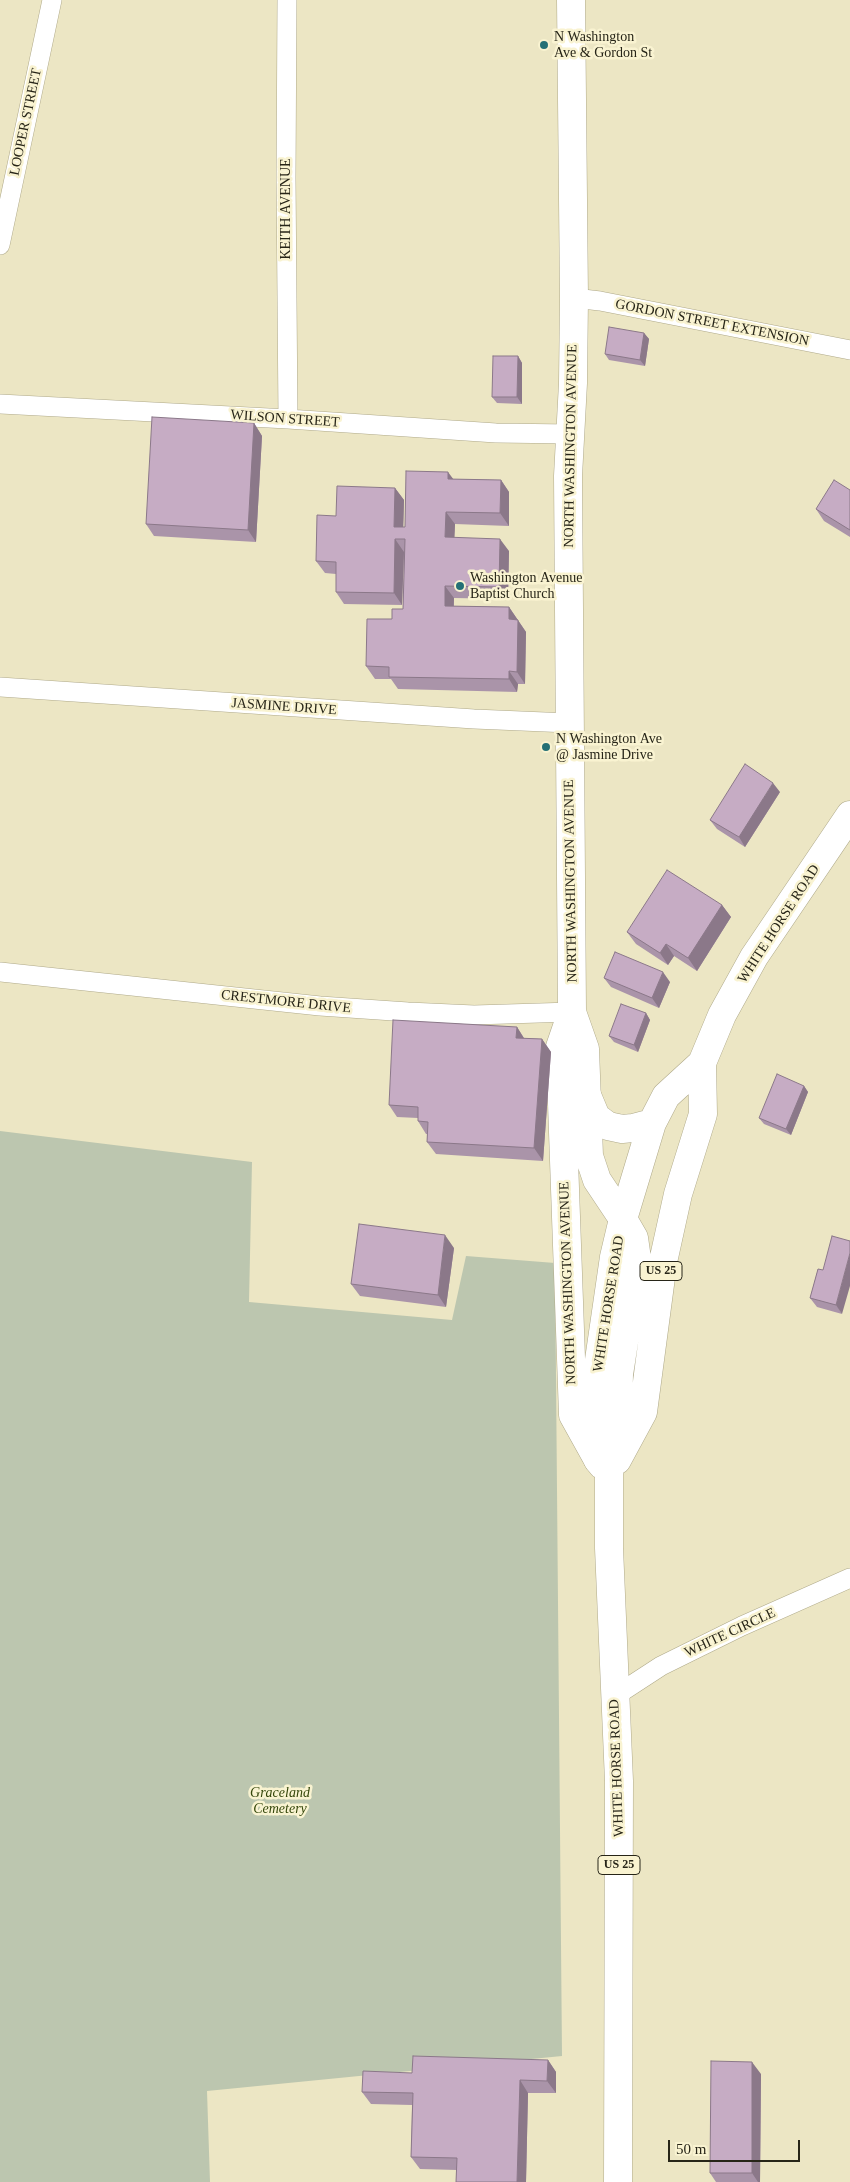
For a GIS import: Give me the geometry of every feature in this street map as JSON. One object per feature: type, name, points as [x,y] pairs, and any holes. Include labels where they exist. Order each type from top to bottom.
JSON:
[{"type":"main road","name":"NORTH WASHINGTON AVENUE","points":[[571,0],[574,298],[568,476],[572,1012],[585,1049],[589,1156],[597,1180],[634,1238],[637,1259],[619,1374],[618,1416],[604,1467]]},
{"type":"main road","name":"WHITE HORSE ROAD","points":[[618,2182],[619,1781],[604,1467],[643,1412],[663,1262],[678,1194],[703,1114],[702,1063],[722,1015],[754,957],[850,815]]},
{"type":"main road","name":"NORTH WASHINGTON AVENUE","points":[[572,1012],[560,1047],[573,1414],[604,1467]]},
{"type":"main road","name":"WHITE HORSE ROAD","points":[[623,1220],[652,1123],[666,1096],[702,1063]]},
{"type":"main road","points":[[586,1093],[596,1117],[608,1126],[633,1128],[652,1123]]},
{"type":"street","name":"LOOPER STREET","points":[[0,245],[52,0]]},
{"type":"street","name":"KEITH AVENUE","points":[[287,0],[288,419]]},
{"type":"street","name":"GORDON STREET EXTENSION","points":[[574,298],[600,301],[850,350]]},
{"type":"street","name":"WILSON STREET","points":[[0,404],[288,419],[496,433],[570,434]]},
{"type":"street","name":"JASMINE DRIVE","points":[[0,687],[464,719],[569,724]]},
{"type":"street","name":"CRESTMORE DRIVE","points":[[0,972],[320,1006],[474,1015],[572,1012]]},
{"type":"street","name":"WHITE CIRCLE","points":[[615,1696],[661,1666],[742,1626],[850,1578]]},
{"type":"green space","name":"Graceland Cemetery","points":[[0,1131],[252,1162],[249,1302],[452,1320],[466,1256],[555,1263],[562,2056],[207,2091],[210,2182],[0,2182]]},
{"type":"building","points":[[609,327],[644,333],[640,360],[605,354]]},
{"type":"building","points":[[493,356],[518,356],[517,397],[492,397]]},
{"type":"building","points":[[152,417],[254,423],[248,530],[146,524]]},
{"type":"building","name":"Washington Avenue Baptist Church","points":[[406,471],[448,472],[448,479],[501,480],[500,513],[446,512],[445,537],[500,539],[499,587],[445,586],[445,606],[509,607],[509,619],[518,620],[517,672],[509,671],[509,679],[389,677],[389,667],[366,666],[367,619],[392,619],[392,609],[403,609],[405,539],[395,539],[394,593],[336,592],[336,562],[316,561],[317,515],[336,516],[337,486],[395,488],[394,527],[405,527]]},
{"type":"building","points":[[834,480],[850,490],[850,530],[816,509]]},
{"type":"building","points":[[745,764],[773,783],[739,837],[710,820]]},
{"type":"building","points":[[667,870],[722,905],[688,958],[666,944],[660,953],[627,932]]},
{"type":"building","points":[[615,952],[663,972],[652,998],[604,978]]},
{"type":"building","points":[[621,1004],[646,1013],[634,1045],[609,1036]]},
{"type":"building","points":[[393,1020],[517,1027],[516,1038],[542,1039],[534,1148],[427,1142],[428,1122],[418,1121],[418,1107],[389,1105]]},
{"type":"building","points":[[777,1074],[804,1086],[786,1129],[759,1118]]},
{"type":"building","points":[[359,1224],[445,1235],[438,1295],[351,1284]]},
{"type":"building","points":[[832,1236],[850,1241],[850,1253],[836,1305],[810,1298],[818,1269],[823,1270]]},
{"type":"building","points":[[413,2056],[548,2060],[547,2081],[520,2080],[517,2182],[456,2182],[457,2158],[411,2157],[413,2093],[362,2092],[363,2071],[412,2073]]},
{"type":"building","points":[[711,2061],[752,2062],[752,2173],[710,2173]]},
{"type":"place","name":"N Washington Ave & Gordon St","points":[[544,45]]},
{"type":"place","name":"Washington Avenue Baptist Church","points":[[460,586]]},
{"type":"place","name":"N Washington Ave @ Jasmine Drive","points":[[546,747]]}]
